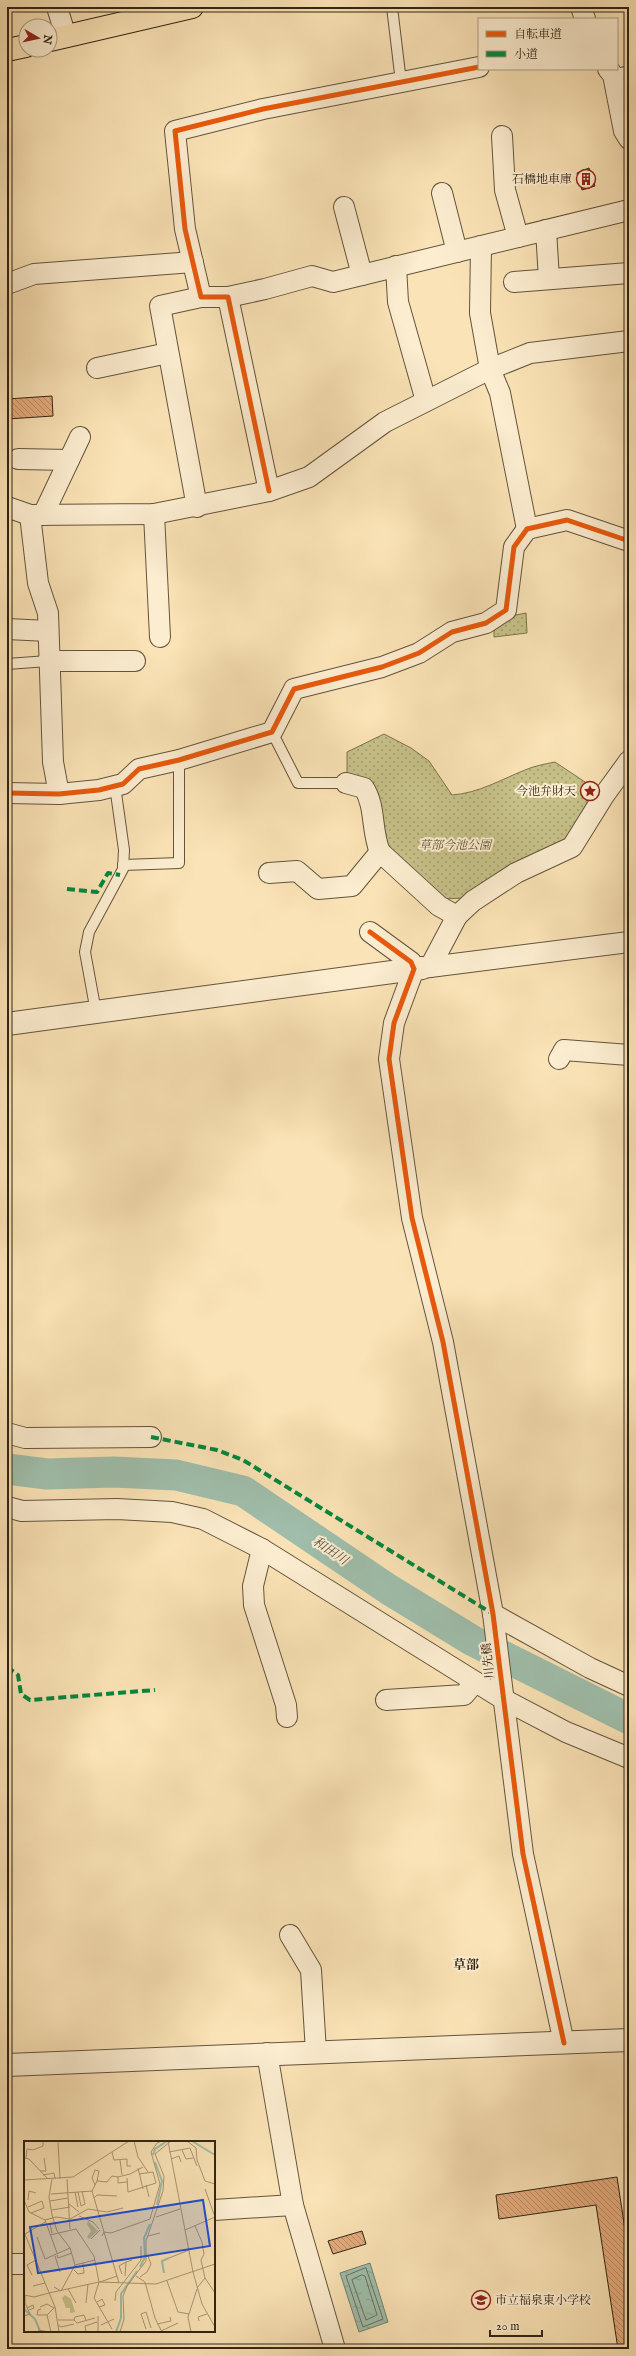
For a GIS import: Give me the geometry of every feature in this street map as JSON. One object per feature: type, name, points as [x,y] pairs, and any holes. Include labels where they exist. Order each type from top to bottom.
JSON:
[{"type":"main road","points":[[58,39],[184,8]]},
{"type":"main road","points":[[7,50],[18,48]]},
{"type":"street","points":[[57,7],[57,18]]},
{"type":"street","points":[[581,7],[585,18]]},
{"type":"street","points":[[201,297],[185,228],[175,131],[263,109],[478,67]]},
{"type":"street","points":[[617,72],[624,131],[629,139]]},
{"type":"street","points":[[502,136],[505,190],[518,237]]},
{"type":"street","points":[[442,193],[457,252]]},
{"type":"street","points":[[344,208],[362,275]]},
{"type":"street","points":[[197,507],[160,306],[201,297],[228,297],[265,289],[312,276],[333,282],[629,210]]},
{"type":"street","points":[[546,230],[549,279]]},
{"type":"street","points":[[481,246],[480,313],[490,369],[500,393],[527,529]]},
{"type":"street","points":[[7,284],[34,274],[193,262]]},
{"type":"street","points":[[396,266],[398,302],[426,401]]},
{"type":"street","points":[[514,282],[629,273]]},
{"type":"street","points":[[228,297],[269,491]]},
{"type":"street","points":[[7,507],[36,515],[154,514],[197,507],[269,491],[309,477],[385,422],[490,369],[530,352],[629,341]]},
{"type":"street","points":[[97,368],[168,352]]},
{"type":"street","points":[[59,794],[53,762],[48,661],[48,613],[38,583],[36,515],[70,460],[80,437]]},
{"type":"street","points":[[18,459],[70,460]]},
{"type":"street","points":[[154,514],[160,637]]},
{"type":"street","points":[[7,793],[59,794],[116,786],[123,784],[139,769],[179,760],[272,732],[294,689],[382,667],[419,653],[452,632],[486,622],[506,610],[514,547],[527,529],[567,520],[629,541]]},
{"type":"street","points":[[7,629],[48,631]]},
{"type":"street","points":[[48,661],[135,661]]},
{"type":"street","name":"川先橋","points":[[564,2043],[523,1854],[502,1699],[493,1618],[443,1342],[412,1218],[389,1059],[394,1023],[422,968],[457,916],[473,901],[516,873],[572,847],[605,794],[629,761]]},
{"type":"street","points":[[346,783],[364,788],[370,798],[376,842],[380,852],[439,906],[457,916]]},
{"type":"street","points":[[269,873],[297,870],[318,889],[352,886],[380,852]]},
{"type":"street","points":[[370,932],[422,968]]},
{"type":"street","points":[[7,1024],[422,968],[629,942]]},
{"type":"street","points":[[559,1059],[564,1050],[629,1056]]},
{"type":"street","points":[[7,1433],[25,1438],[151,1437]]},
{"type":"street","points":[[7,1507],[22,1511],[117,1509],[172,1512],[203,1519],[262,1549],[502,1699],[566,1732],[629,1758]]},
{"type":"street","points":[[262,1549],[253,1586],[254,1605],[286,1705],[287,1717]]},
{"type":"street","points":[[493,1618],[590,1668],[629,1686]]},
{"type":"street","points":[[386,1700],[464,1695],[475,1682]]},
{"type":"street","points":[[290,1935],[311,1970],[316,2052]]},
{"type":"street","points":[[7,2065],[267,2053],[629,2040]]},
{"type":"street","points":[[267,2053],[293,2205],[335,2349]]},
{"type":"street","points":[[215,2210],[293,2205]]},
{"type":"street","points":[[7,2264],[24,2264]]},
{"type":"lane","points":[[392,7],[401,82]]},
{"type":"lane","points":[[7,664],[48,661]]},
{"type":"lane","points":[[272,732],[298,783],[346,783]]},
{"type":"lane","points":[[123,865],[179,863],[179,760]]},
{"type":"lane","points":[[96,1012],[85,952],[89,932],[123,865],[124,850],[116,786]]},
{"type":"green space","points":[[526,613],[527,633],[494,637],[494,627],[506,617]]},
{"type":"green space","name":"草部今池公園","points":[[384,734],[411,748],[429,761],[452,795],[471,792],[528,769],[555,762],[597,790],[565,840],[465,898],[441,899],[387,849],[347,779],[347,752]]},
{"type":"water","points":[[370,2263],[388,2322],[359,2332],[340,2273]]},
{"type":"building","name":"石橋地車庫","points":[[589,168],[595,186],[582,190],[577,173]]},
{"type":"building","points":[[52,396],[53,416],[7,419],[7,399]]},
{"type":"building","points":[[617,2177],[629,2256],[629,2349],[618,2349],[596,2205],[499,2219],[496,2195]]},
{"type":"building","points":[[362,2231],[366,2244],[333,2254],[328,2241]]},
{"type":"waterway","name":"和田川","points":[[7,1469],[47,1474],[114,1472],[176,1475],[243,1491],[388,1589],[473,1641],[629,1719]]},
{"type":"marked path","points":[[67,889],[97,892],[108,873],[120,875]]},
{"type":"marked path","points":[[151,1437],[217,1450],[243,1460],[493,1614]]},
{"type":"marked path","points":[[7,1667],[18,1675],[21,1694],[30,1700],[155,1690]]},
{"type":"cycle path","points":[[269,491],[228,297],[201,297],[185,229],[175,131],[263,109],[478,67]]},
{"type":"cycle path","points":[[7,793],[59,794],[99,790],[123,784],[139,769],[179,760],[272,732],[294,689],[382,667],[419,653],[452,632],[486,623],[506,610],[514,547],[527,529],[567,520],[629,541]]},
{"type":"cycle path","points":[[370,932],[411,962],[414,969],[394,1023],[389,1059],[412,1218],[443,1342],[493,1614],[523,1854],[564,2043]]},
{"type":"place","name":"石橋地車庫","points":[[586,179]]},
{"type":"place","name":"今池弁財天","points":[[590,791]]},
{"type":"place","name":"市立福泉東小学校","points":[[481,2300]]},
{"type":"district","name":"草部","points":[[466,1964]]}]
